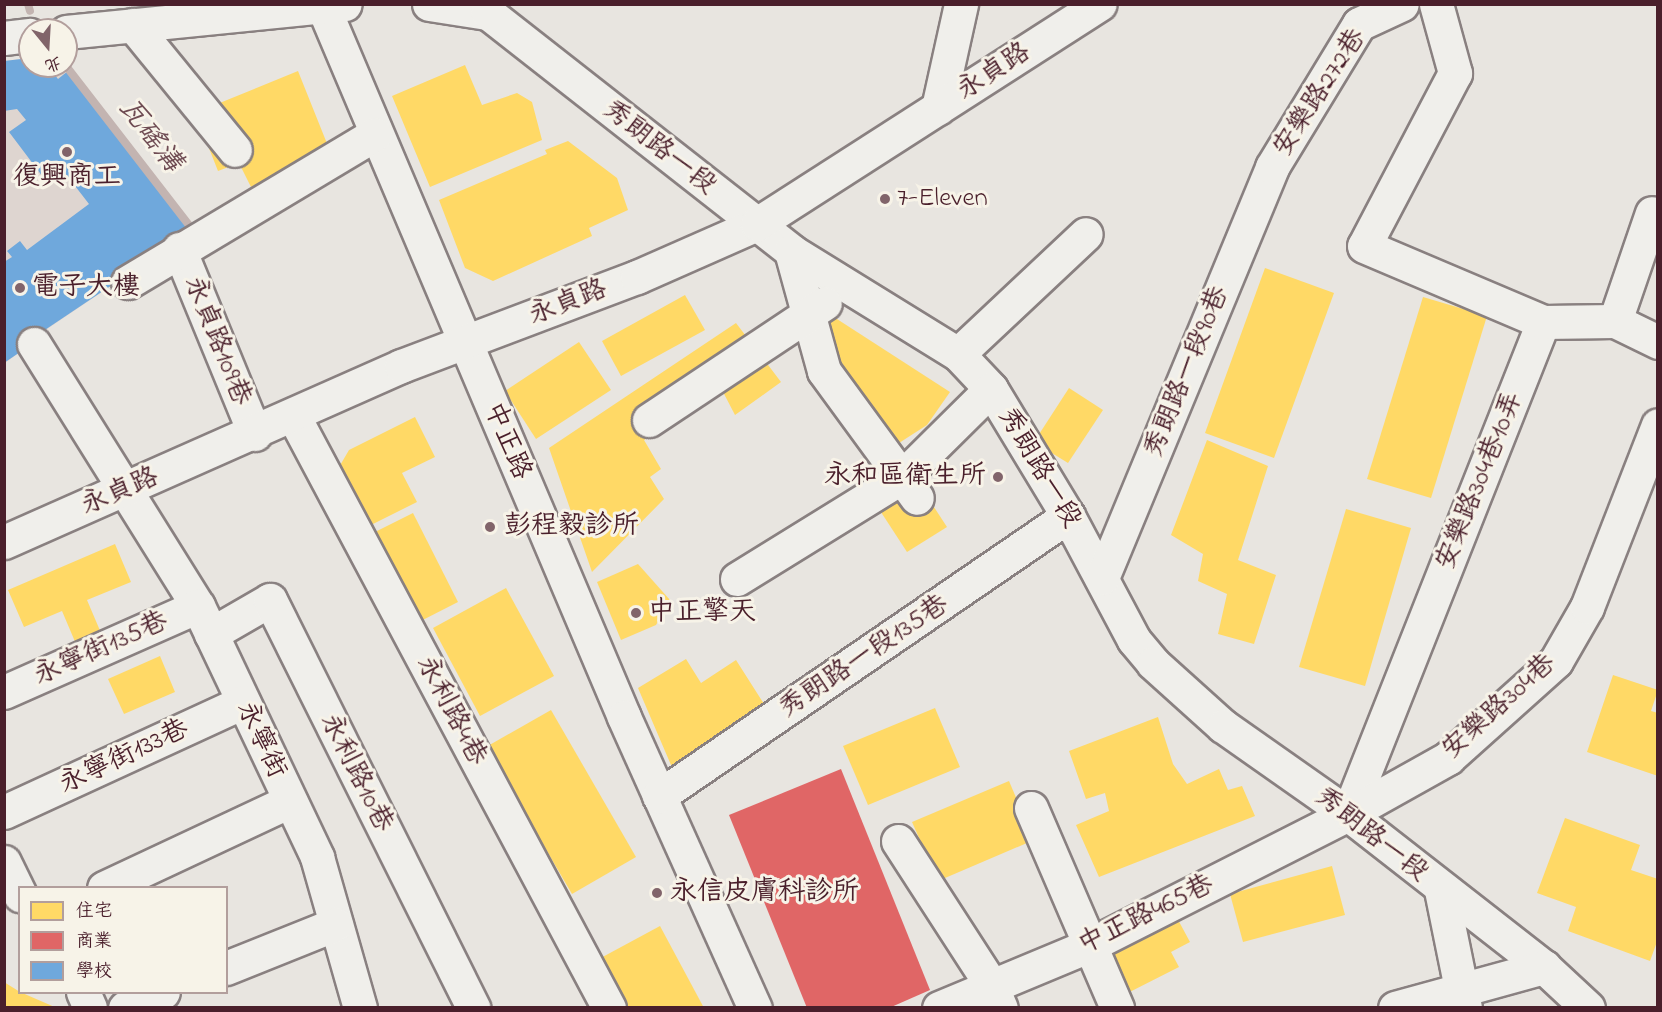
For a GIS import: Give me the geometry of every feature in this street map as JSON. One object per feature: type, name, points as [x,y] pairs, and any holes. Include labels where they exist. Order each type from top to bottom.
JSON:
[{"type":"street","name":"秀朗路一段","points":[[429,4],[502,9],[791,251],[958,354],[991,389],[1068,516],[1134,640],[1152,663],[1223,726],[1348,814],[1544,968],[1588,1008]]},
{"type":"street","points":[[938,108],[961,4]]},
{"type":"street","name":"永貞路","points":[[4,543],[465,342],[637,277],[757,224],[1100,4]]},
{"type":"street","name":"安樂路272巷","points":[[1272,167],[1359,24],[1402,4]]},
{"type":"street","points":[[1436,4],[1455,73],[1364,246],[1543,322],[1615,321],[1658,342]]},
{"type":"street","points":[[78,31],[330,5]]},
{"type":"street","name":"中正路","points":[[330,5],[375,134],[659,796],[755,1008]]},
{"type":"street","points":[[133,25],[235,150]]},
{"type":"street","points":[[128,282],[179,249],[375,134]]},
{"type":"street","name":"秀朗路一段90巷","points":[[1102,578],[1272,167]]},
{"type":"street","points":[[1615,321],[1652,213]]},
{"type":"street","points":[[958,354],[1086,234]]},
{"type":"street","name":"永貞路109巷","points":[[179,249],[255,434]]},
{"type":"street","points":[[791,251],[824,371],[909,487]]},
{"type":"street","points":[[649,420],[848,287]]},
{"type":"street","name":"安樂路304巷10弄","points":[[1348,814],[1543,322]]},
{"type":"street","name":"永寧街","points":[[34,344],[204,620],[317,857],[360,1008]]},
{"type":"street","points":[[737,579],[909,487],[991,389]]},
{"type":"street","name":"永利路4巷","points":[[293,416],[609,1008]]},
{"type":"street","name":"安樂路304巷","points":[[1348,814],[1448,758],[1556,661],[1587,607],[1658,425]]},
{"type":"street","name":"秀朗路一段135巷","points":[[659,796],[1068,516]]},
{"type":"street","name":"永利路10巷","points":[[204,620],[270,600],[473,1008]]},
{"type":"street","name":"永寧街135巷","points":[[4,692],[204,620]]},
{"type":"street","name":"永寧街133巷","points":[[4,812],[243,702]]},
{"type":"street","points":[[108,886],[290,801]]},
{"type":"street","points":[[1030,808],[1118,1008]]},
{"type":"street","name":"中正路465巷","points":[[939,1008],[996,996],[1090,945],[1348,814]]},
{"type":"street","points":[[898,841],[996,996]]},
{"type":"street","points":[[4,862],[18,891]]},
{"type":"street","points":[[1442,890],[1463,999]]},
{"type":"street","points":[[228,967],[336,924]]},
{"type":"street","points":[[1395,1008],[1463,999],[1544,968]]},
{"type":"street","points":[[83,994],[90,1008]]},
{"type":"street","points":[[125,1008],[160,994]]},
{"type":"shaded area","name":"復興商工","points":[[18,59],[18,78],[73,78],[191,232],[22,346],[23,350],[5,363],[4,61]]},
{"type":"building: 住宅","points":[[465,65],[482,105],[517,93],[532,102],[542,140],[430,187],[392,96]]},
{"type":"building: 住宅","points":[[298,71],[328,146],[251,187],[239,163],[218,171],[195,113]]},
{"type":"building: 住宅","points":[[568,141],[617,178],[628,210],[589,228],[592,236],[493,281],[465,268],[439,200],[547,154],[545,150]]},
{"type":"building: 住宅","points":[[1265,268],[1334,293],[1274,458],[1205,433]]},
{"type":"building: 住宅","points":[[685,295],[705,330],[621,376],[602,341]]},
{"type":"building: 住宅","points":[[1423,297],[1487,316],[1431,498],[1367,479]]},
{"type":"building: 住宅","points":[[823,310],[950,392],[927,425],[885,452],[841,410]]},
{"type":"building: 住宅","points":[[736,323],[781,382],[735,415],[722,390],[644,440],[661,469],[650,477],[664,499],[592,572],[549,448]]},
{"type":"building: 住宅","points":[[579,342],[611,390],[536,439],[505,391]]},
{"type":"building: 住宅","points":[[1069,388],[1103,410],[1068,463],[1034,442]]},
{"type":"building: 住宅","points":[[415,417],[435,457],[402,473],[417,502],[363,529],[335,474],[349,450]]},
{"type":"building: 住宅","points":[[1207,440],[1268,466],[1238,560],[1276,575],[1254,644],[1218,634],[1227,594],[1198,581],[1203,554],[1171,535]]},
{"type":"building: 住宅","points":[[917,481],[947,527],[907,552],[877,506]]},
{"type":"building: 住宅","points":[[1346,509],[1411,528],[1365,686],[1299,667]]},
{"type":"building: 住宅","points":[[413,513],[458,602],[411,626],[365,537]]},
{"type":"building: 住宅","points":[[115,544],[131,582],[87,600],[104,640],[79,651],[62,611],[24,627],[8,590]]},
{"type":"building: 住宅","name":"中正擎天","points":[[638,564],[670,600],[656,625],[621,640],[597,582]]},
{"type":"building: 住宅","points":[[506,588],[554,676],[480,716],[433,628]]},
{"type":"building: 住宅","points":[[160,656],[175,692],[124,714],[108,679]]},
{"type":"building: 住宅","points":[[686,659],[701,683],[736,660],[769,712],[674,772],[638,688]]},
{"type":"building: 住宅","points":[[1613,675],[1658,690],[1651,711],[1658,713],[1658,776],[1587,752]]},
{"type":"building: 住宅","points":[[935,708],[960,767],[868,805],[843,746]]},
{"type":"building: 住宅","points":[[551,710],[636,857],[572,894],[486,747]]},
{"type":"building: 住宅","points":[[1158,717],[1173,764],[1187,784],[1219,769],[1228,790],[1242,786],[1255,816],[1099,877],[1076,825],[1109,811],[1105,793],[1086,799],[1069,751]]},
{"type":"building: 住宅","points":[[1009,781],[1034,840],[938,881],[912,822]]},
{"type":"building: 住宅","points":[[1565,818],[1640,845],[1631,870],[1658,879],[1658,939],[1650,961],[1568,931],[1576,907],[1537,893]]},
{"type":"building: 住宅","points":[[1332,866],[1345,915],[1243,942],[1230,894]]},
{"type":"building: 住宅","points":[[1176,916],[1190,942],[1171,952],[1179,967],[1106,1004],[1095,956]]},
{"type":"building: 住宅","points":[[660,926],[704,1008],[623,1008],[597,960]]},
{"type":"building: 住宅","points":[[4,982],[18,991],[18,994],[25,994],[57,1008],[4,1008]]},
{"type":"building: 商業","points":[[841,769],[930,990],[889,1008],[807,1008],[729,815]]},
{"type":"building: 學校","name":"復興商工","points":[[18,59],[18,78],[73,78],[191,232],[21,346],[23,350],[4,363],[4,262],[12,257],[7,251],[20,241],[27,250],[89,204],[65,173],[49,185],[9,132],[26,120],[17,109],[4,111],[4,61]]},
{"type":"waterway","name":"瓦磘溝","points":[[28,4],[30,11]]},
{"type":"waterway","name":"瓦磘溝","points":[[75,78],[196,234]]},
{"type":"place","name":"復興商工","points":[[67,152]]},
{"type":"place","name":"7-Eleven","points":[[885,199]]},
{"type":"place","name":"電子大樓","points":[[20,288]]},
{"type":"place","name":"永和區衛生所","points":[[998,477]]},
{"type":"place","name":"彭程毅診所","points":[[490,527]]},
{"type":"place","name":"中正擎天","points":[[636,613]]},
{"type":"place","name":"永信皮膚科診所","points":[[657,893]]}]
